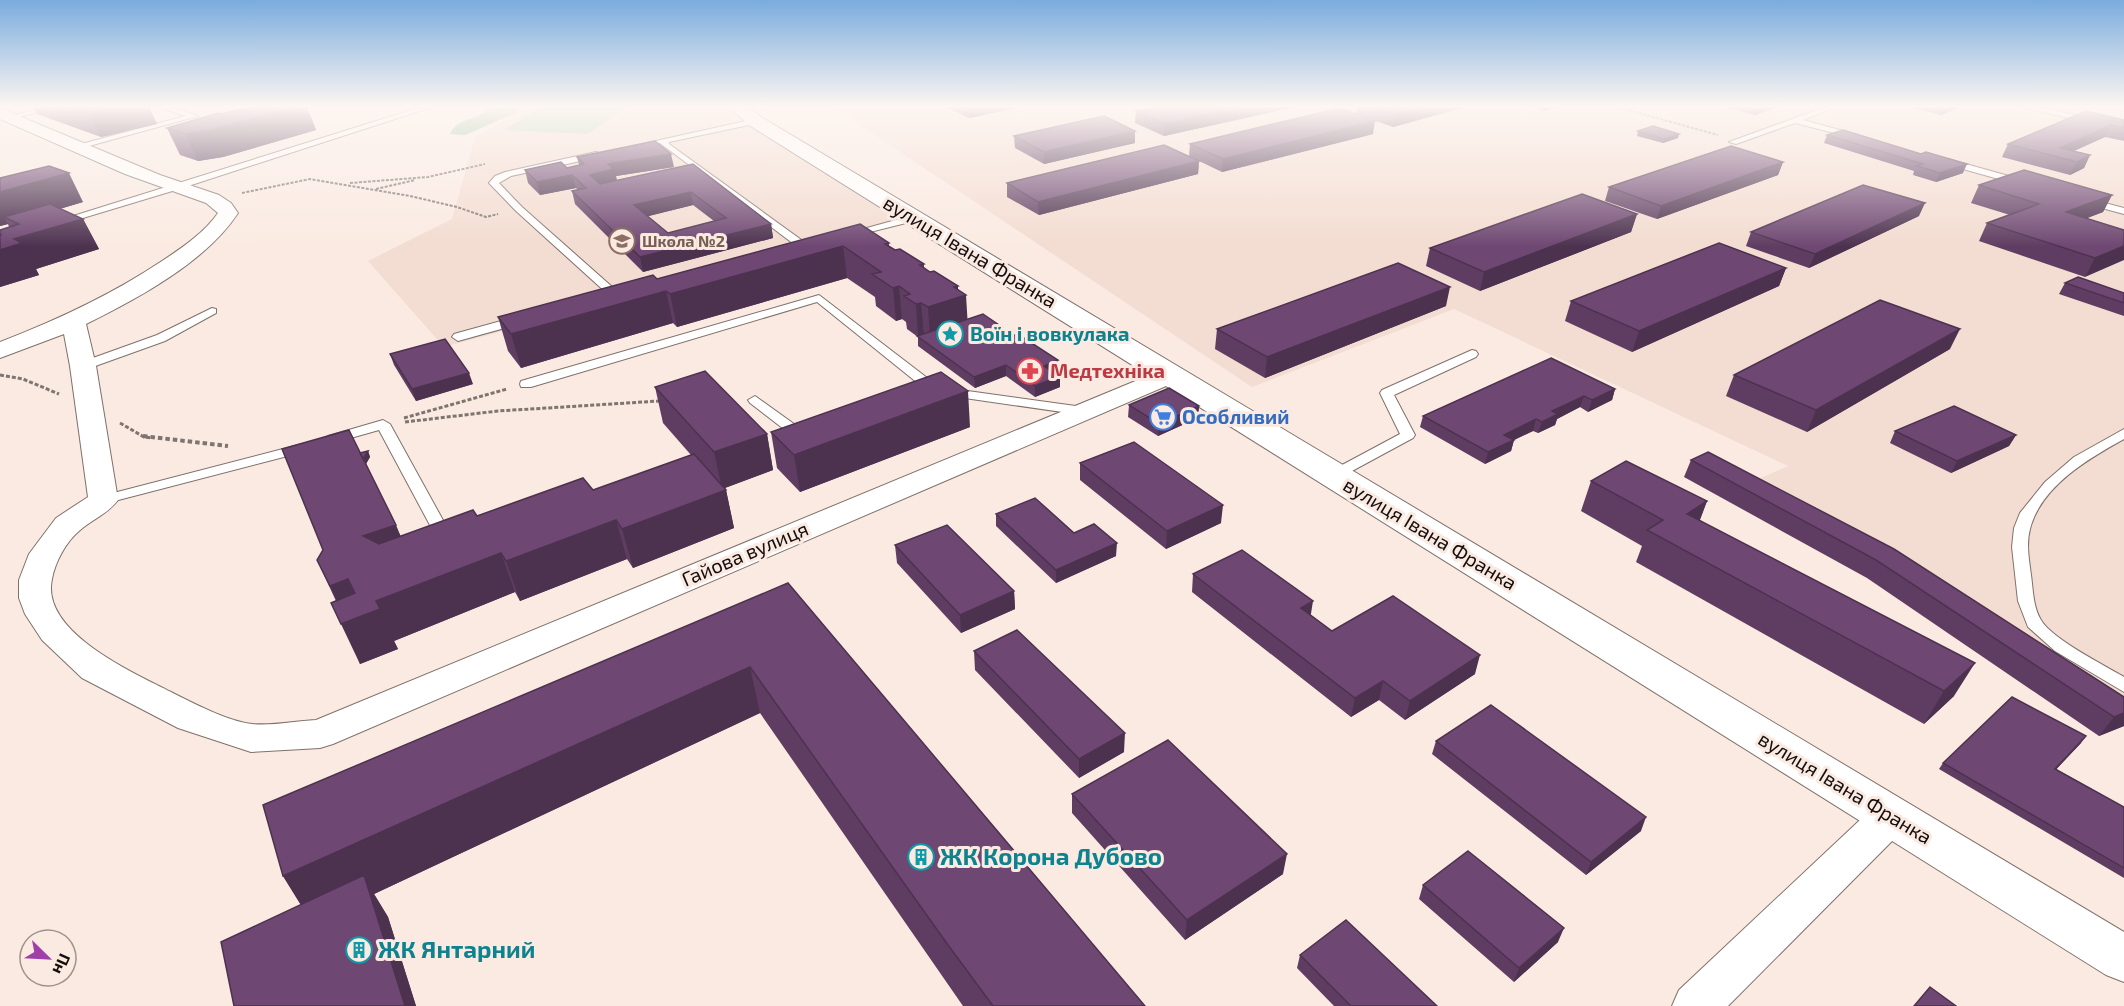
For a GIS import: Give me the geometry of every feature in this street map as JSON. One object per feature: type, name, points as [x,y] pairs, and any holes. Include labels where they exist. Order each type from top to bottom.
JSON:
[{"type":"main road","name":"вулиця Івана Франка","points":[[811,154],[2124,959]]},
{"type":"street","points":[[0,351],[73,321],[158,273],[205,240],[225,221],[228,213],[225,206],[214,199],[176,188],[97,154]]},
{"type":"street","points":[[73,321],[83,366],[103,500]]},
{"type":"street","name":"Гайова вулиця","points":[[103,500],[67,525],[45,554],[35,580],[36,598],[42,614],[54,632],[95,669],[191,718],[251,738],[320,734],[1171,375]]},
{"type":"street","points":[[1696,1006],[1892,816]]},
{"type":"lane","points":[[44,226],[176,188],[282,154]]},
{"type":"lane","points":[[603,154],[508,174],[498,178],[494,183],[519,209],[615,294]]},
{"type":"lane","points":[[677,154],[803,246]]},
{"type":"lane","points":[[1942,161],[2033,186]]},
{"type":"lane","points":[[2079,199],[2124,211]]},
{"type":"lane","points":[[836,238],[914,218]]},
{"type":"lane","points":[[526,384],[819,298],[930,392],[1083,411]]},
{"type":"lane","points":[[83,366],[161,338],[212,311]]},
{"type":"lane","points":[[458,337],[525,319]]},
{"type":"lane","points":[[1334,475],[1408,435],[1387,393],[1472,354]]},
{"type":"lane","points":[[755,400],[802,438],[813,434]]},
{"type":"lane","points":[[103,500],[288,452],[383,424],[451,548],[462,544]]},
{"type":"lane","points":[[2124,433],[2090,451],[2037,498],[2022,527],[2020,554],[2025,594],[2034,623],[2064,648],[2124,686]]},
{"type":"path","points":[[374,189],[492,163]]},
{"type":"path","points":[[343,183],[428,177]]},
{"type":"path","points":[[214,199],[310,179],[374,189],[457,207],[486,217],[519,209]]},
{"type":"path","points":[[0,375],[22,379],[88,407],[144,437],[229,446]]},
{"type":"path","points":[[383,424],[526,384]]},
{"type":"path","points":[[383,424],[498,411],[671,401]]},
{"type":"shaded area","name":"Школа №2","points":[[470,154],[800,154],[910,222],[444,347],[368,261],[452,219]]},
{"type":"shaded area","points":[[903,154],[2124,154],[2124,696],[1748,484],[1788,466],[1454,309],[1252,387]]},
{"type":"building","points":[[592,154],[671,154],[608,164],[614,169],[590,175],[600,184],[693,164],[771,224],[640,257],[572,191],[586,188],[572,175],[537,182],[525,170],[561,162],[567,168],[584,164],[577,157]],"holes":[[[691,192],[726,218],[668,233],[634,205]]]},
{"type":"building","points":[[1127,154],[1184,154],[1199,161],[1038,202],[1007,183]]},
{"type":"building","points":[[1212,154],[1243,154],[1223,159]]},
{"type":"building","points":[[1707,154],[1757,154],[1783,162],[1661,206],[1609,187]]},
{"type":"building","points":[[1890,154],[1933,154],[1967,164],[1940,173],[1917,166],[1923,164]]},
{"type":"building","points":[[2046,154],[2090,155],[2077,162]]},
{"type":"building","points":[[49,166],[69,173],[0,192],[0,178]]},
{"type":"building","points":[[2024,170],[2112,195],[2066,212],[2124,230],[2124,246],[2095,258],[1987,223],[2039,204],[1979,185]]},
{"type":"building","points":[[1863,185],[1925,203],[1815,254],[1751,232]]},
{"type":"building","points":[[1582,194],[1637,214],[1484,272],[1430,248]]},
{"type":"building","points":[[50,204],[83,219],[14,239],[22,243],[0,250],[0,235],[2,235],[0,230],[19,224],[4,217]]},
{"type":"building","points":[[860,224],[889,243],[885,244],[895,250],[900,249],[924,264],[920,265],[930,272],[934,271],[958,286],[954,287],[966,295],[928,307],[921,303],[916,304],[904,296],[910,294],[899,286],[893,288],[872,274],[881,272],[843,246],[670,294],[666,291],[511,334],[498,317],[653,275],[657,279]]},
{"type":"building","points":[[1719,243],[1786,268],[1639,331],[1571,301]]},
{"type":"building","points":[[1398,263],[1450,287],[1267,357],[1217,329]]},
{"type":"building","points":[[2078,277],[2124,293],[2124,303],[2065,283]]},
{"type":"building","points":[[1880,300],[1960,329],[1816,410],[1734,375]]},
{"type":"building","points":[[983,314],[1002,327],[991,331],[1003,339],[1018,334],[1058,360],[1044,366],[1060,376],[1035,386],[1006,365],[974,377],[917,336]]},
{"type":"building","points":[[445,339],[469,373],[412,389],[390,354]]},
{"type":"building","points":[[1551,358],[1615,389],[1592,400],[1584,396],[1552,411],[1558,414],[1542,422],[1536,419],[1504,435],[1514,440],[1488,452],[1423,416]]},
{"type":"building","points":[[705,371],[767,434],[714,452],[655,387]]},
{"type":"building","points":[[941,372],[968,391],[794,455],[771,432]]},
{"type":"building","points":[[1169,388],[1199,406],[1159,424],[1129,405]]},
{"type":"building","points":[[1954,406],[2016,435],[1957,461],[1895,431]]},
{"type":"building","points":[[349,430],[396,525],[363,536],[379,544],[473,510],[477,516],[583,478],[593,490],[694,454],[726,490],[622,529],[616,520],[506,561],[501,553],[376,601],[380,609],[341,624],[331,603],[355,593],[348,579],[330,586],[317,560],[323,550],[282,449]]},
{"type":"building","points":[[1134,442],[1223,505],[1167,531],[1080,463]]},
{"type":"building","points":[[368,451],[363,459],[360,453]]},
{"type":"building","points":[[1708,452],[1894,549],[2124,697],[2124,713],[2114,717],[1876,560],[1691,460]]},
{"type":"building","points":[[1626,461],[1707,501],[1687,514],[1975,663],[1944,691],[1647,530],[1663,520],[1591,481]]},
{"type":"building","points":[[1035,498],[1074,533],[1094,524],[1117,543],[1056,570],[996,514]]},
{"type":"building","points":[[947,525],[1014,591],[960,615],[895,545]]},
{"type":"building","points":[[1242,550],[1313,601],[1301,608],[1332,631],[1393,596],[1480,655],[1410,701],[1383,681],[1355,698],[1193,574]]},
{"type":"building","points":[[788,583],[1145,1006],[993,1006],[750,667],[283,876],[263,805]]},
{"type":"building","points":[[1017,630],[1125,733],[1079,759],[974,651]]},
{"type":"building","points":[[2012,697],[2086,736],[2055,769],[2124,807],[2124,868],[1943,763]]},
{"type":"building","points":[[1491,705],[1646,817],[1591,862],[1436,741]]},
{"type":"building","points":[[1168,740],[1287,854],[1187,920],[1072,794]]},
{"type":"building","points":[[1468,851],[1564,928],[1519,968],[1423,885]]},
{"type":"building","points":[[364,875],[405,1006],[234,1006],[221,942]]},
{"type":"building","points":[[1346,920],[1437,1006],[1351,1006],[1300,955]]},
{"type":"building","points":[[1930,987],[1956,1006],[1914,1006]]},
{"type":"place","name":"Школа №2","points":[[622,241]]},
{"type":"place","name":"Воїн і вовкулака","points":[[950,334]]},
{"type":"place","name":"Медтехніка","points":[[1030,371]]},
{"type":"place","name":"Особливий","points":[[1163,417]]},
{"type":"place","name":"ЖК Корона Дубово","points":[[921,857]]},
{"type":"place","name":"ЖК Янтарний","points":[[359,950]]}]
